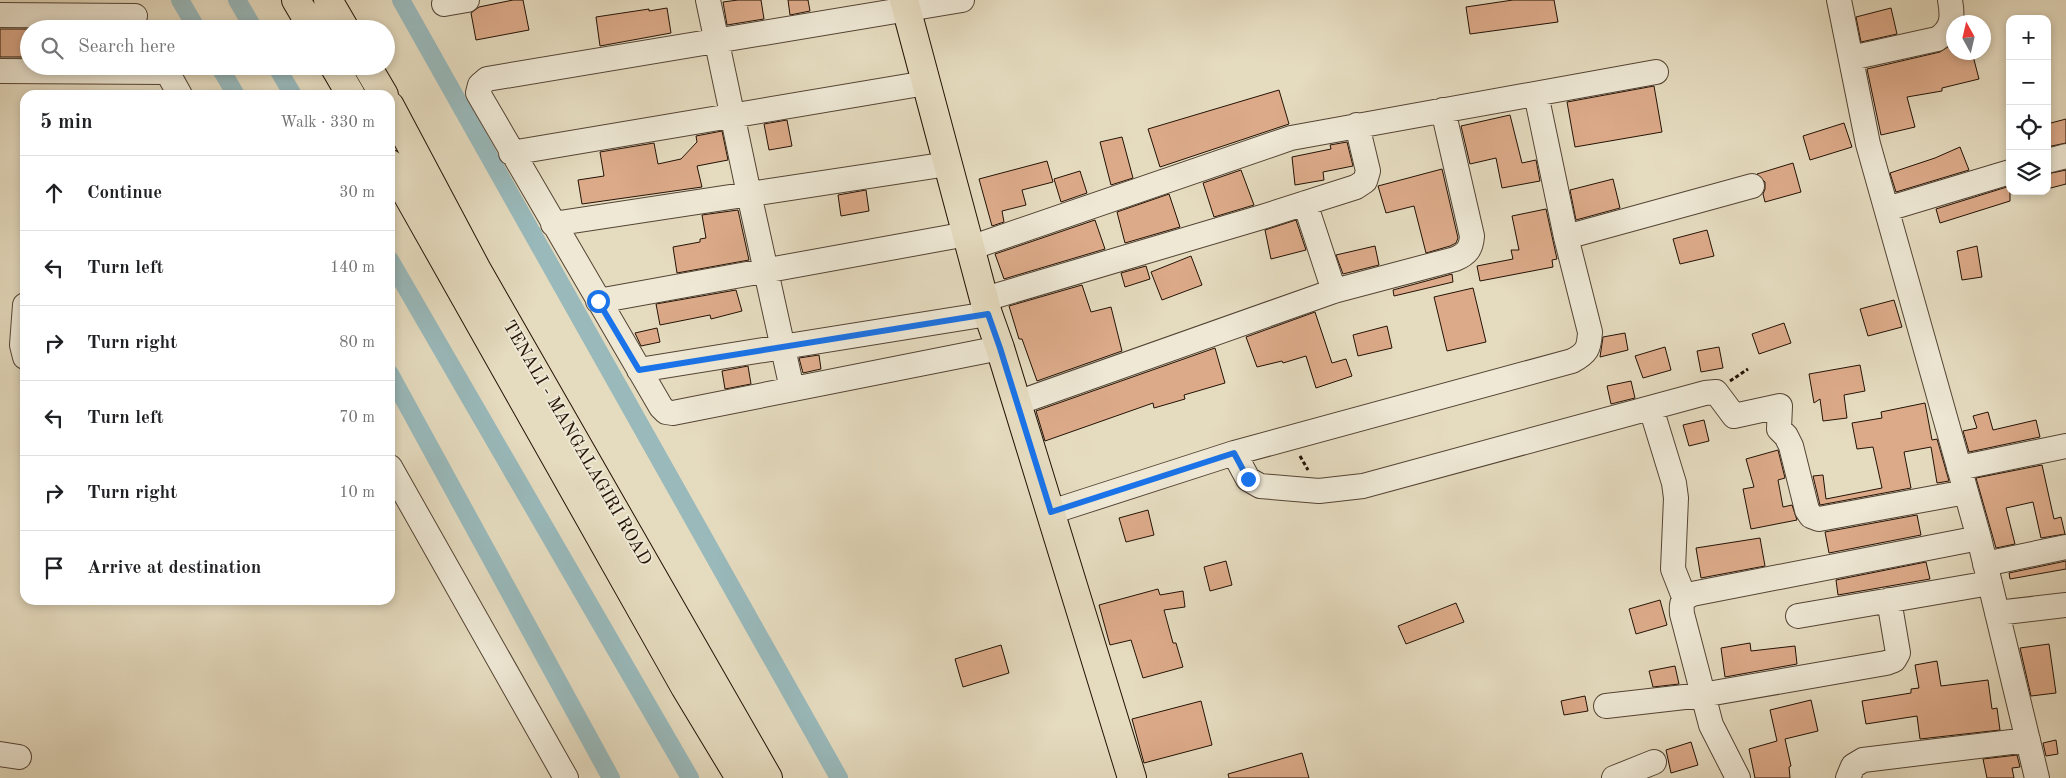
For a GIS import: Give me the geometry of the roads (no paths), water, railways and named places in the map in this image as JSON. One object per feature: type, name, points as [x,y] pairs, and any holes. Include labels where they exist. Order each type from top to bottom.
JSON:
[{"type":"main road","points":[[296,0],[308,20]]},
{"type":"main road","points":[[328,0],[340,20]]},
{"type":"main road","points":[[905,4],[986,307],[1132,778]]},
{"type":"main road","points":[[339,75],[348,90]]},
{"type":"main road","points":[[372,75],[381,90]]},
{"type":"main road","name":"TENALI - MANGALAGIRI ROAD","points":[[395,115],[477,270],[768,778]]},
{"type":"main road","points":[[395,173],[685,687],[740,778]]},
{"type":"street","points":[[444,4],[467,0]]},
{"type":"street","points":[[708,0],[792,389]]},
{"type":"street","points":[[962,0],[905,4],[717,40],[487,79],[480,85],[478,93],[598,301],[661,407],[666,412],[673,413],[1000,348]]},
{"type":"street","points":[[1839,0],[1868,144],[1979,538],[2037,778]]},
{"type":"street","points":[[1851,58],[1937,39],[1947,33],[1951,23],[1950,0]]},
{"type":"street","points":[[0,15],[135,15]]},
{"type":"street","points":[[0,71],[20,71]]},
{"type":"street","points":[[598,301],[766,270],[969,241],[1291,138],[1656,72]]},
{"type":"street","points":[[169,75],[177,90]]},
{"type":"street","points":[[511,153],[926,83]]},
{"type":"street","points":[[1051,512],[1234,453],[1572,361],[1584,355],[1589,345],[1590,332],[1566,237],[1536,94]]},
{"type":"street","points":[[1017,403],[1334,291],[1465,255],[1471,245],[1472,236],[1443,110]]},
{"type":"street","points":[[639,370],[783,346],[986,307],[1356,187],[1365,180],[1368,172],[1358,126]]},
{"type":"street","points":[[2051,160],[2066,156]]},
{"type":"street","points":[[553,224],[948,164]]},
{"type":"street","points":[[1887,209],[2006,173]]},
{"type":"street","points":[[1566,237],[1752,186]]},
{"type":"street","points":[[1305,202],[1334,291]]},
{"type":"street","points":[[1234,453],[1248,479],[1253,484],[1319,492],[1368,485],[1705,393],[1716,392],[1734,416],[1780,406],[1779,429],[1786,436],[1791,446],[1807,510],[1811,516],[1819,520],[1966,492]]},
{"type":"street","points":[[1651,408],[1674,483],[1676,498],[1673,569],[1684,598]]},
{"type":"street","points":[[1959,468],[2066,446]]},
{"type":"street","points":[[395,476],[566,778]]},
{"type":"street","points":[[1738,778],[1711,725],[1702,695],[1682,614],[1681,605],[1684,598],[1692,594],[1979,538]]},
{"type":"street","points":[[1798,616],[1889,600],[1988,574],[2066,547]]},
{"type":"street","points":[[1606,706],[1702,695],[1886,663],[1894,660],[1898,653],[1889,600]]},
{"type":"street","points":[[1997,613],[2066,605]]},
{"type":"street","points":[[1848,778],[1853,766],[1863,760],[2028,740]]},
{"type":"street","points":[[1614,778],[1654,762]]},
{"type":"waterway","points":[[180,0],[192,20]]},
{"type":"waterway","points":[[237,0],[249,20]]},
{"type":"waterway","points":[[401,0],[839,778]]},
{"type":"waterway","points":[[224,75],[233,90]]},
{"type":"waterway","points":[[281,75],[290,90]]},
{"type":"waterway","points":[[395,269],[690,778]]},
{"type":"waterway","points":[[395,383],[611,778]]}]
